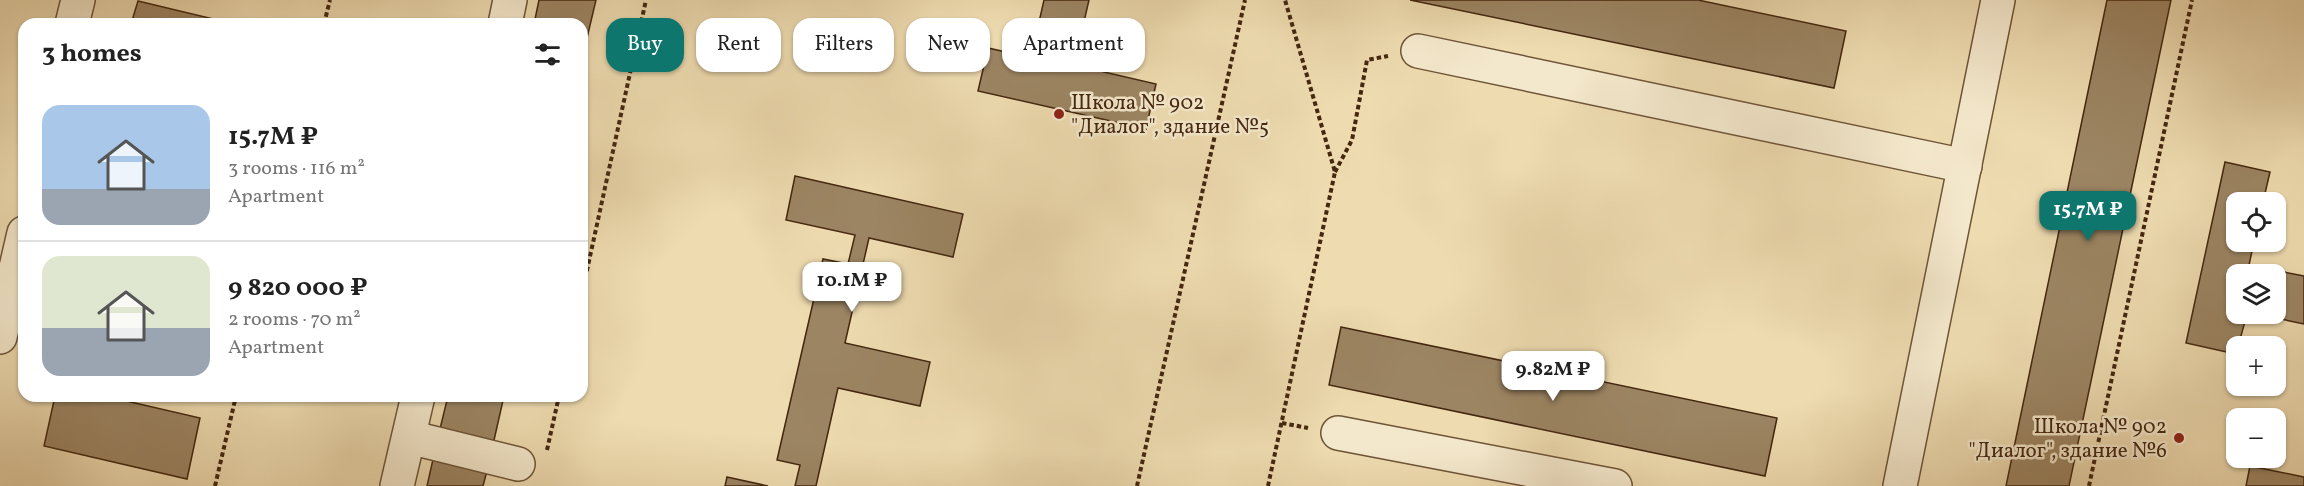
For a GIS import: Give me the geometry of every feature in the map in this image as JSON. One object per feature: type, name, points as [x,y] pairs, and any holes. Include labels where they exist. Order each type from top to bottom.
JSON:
[{"type":"lane","points":[[74,18],[78,0]]},
{"type":"lane","points":[[506,18],[510,0]]},
{"type":"lane","points":[[1900,486],[1998,0]]},
{"type":"lane","points":[[1418,51],[1965,166]]},
{"type":"lane","points":[[10,323],[18,272]]},
{"type":"lane","points":[[397,486],[417,402]]},
{"type":"lane","points":[[1338,433],[1615,486]]},
{"type":"lane","points":[[409,437],[532,461]]},
{"type":"path","points":[[322,0],[330,1],[326,18]]},
{"type":"path","points":[[588,265],[646,0]]},
{"type":"path","points":[[1137,486],[1245,0]]},
{"type":"path","points":[[1285,0],[1335,172]]},
{"type":"path","points":[[2089,486],[2192,0]]},
{"type":"path","points":[[1268,486],[1335,172],[1352,140],[1367,60],[1418,51]]},
{"type":"path","points":[[215,486],[235,402]]},
{"type":"path","points":[[532,461],[557,402]]},
{"type":"building","points":[[539,0],[596,0],[588,34],[588,18],[535,18]]},
{"type":"building","points":[[1044,0],[1089,0],[1085,18],[1040,18]]},
{"type":"building","points":[[1410,0],[1698,0],[1846,31],[1834,88]]},
{"type":"building","points":[[2107,0],[2171,0],[2069,486],[2006,486]]},
{"type":"building","points":[[138,1],[209,18],[133,18]]},
{"type":"building","points":[[990,48],[1002,51],[1002,72],[1104,72],[1156,84],[1146,129],[978,91],[982,72],[990,72]]},
{"type":"building","points":[[2225,162],[2270,172],[2265,192],[2226,192],[2226,252],[2252,252],[2249,264],[2226,264],[2226,324],[2244,324],[2241,336],[2226,336],[2226,352],[2186,343]]},
{"type":"building","points":[[795,176],[963,214],[953,257],[869,238],[845,343],[930,362],[920,406],[838,388],[816,486],[795,486],[800,465],[777,460],[823,259],[848,264],[855,235],[786,220]]},
{"type":"building","points":[[2286,272],[2304,276],[2304,324],[2286,320]]},
{"type":"building","points":[[1341,327],[1777,418],[1765,476],[1329,385]]},
{"type":"building","points":[[54,402],[131,402],[200,418],[187,479],[44,446]]},
{"type":"building","points":[[447,402],[503,402],[492,449],[438,437]]},
{"type":"building","points":[[434,455],[488,467],[483,486],[427,486]]},
{"type":"building","points":[[2250,468],[2304,477],[2304,486],[2246,486]]},
{"type":"building","points":[[727,477],[768,486],[725,486]]},
{"type":"place","name":"Школа № 902 \"Диалог\", здание №5","points":[[1059,114]]},
{"type":"place","name":"Школа № 902 \"Диалог\", здание №6","points":[[2179,438]]}]
